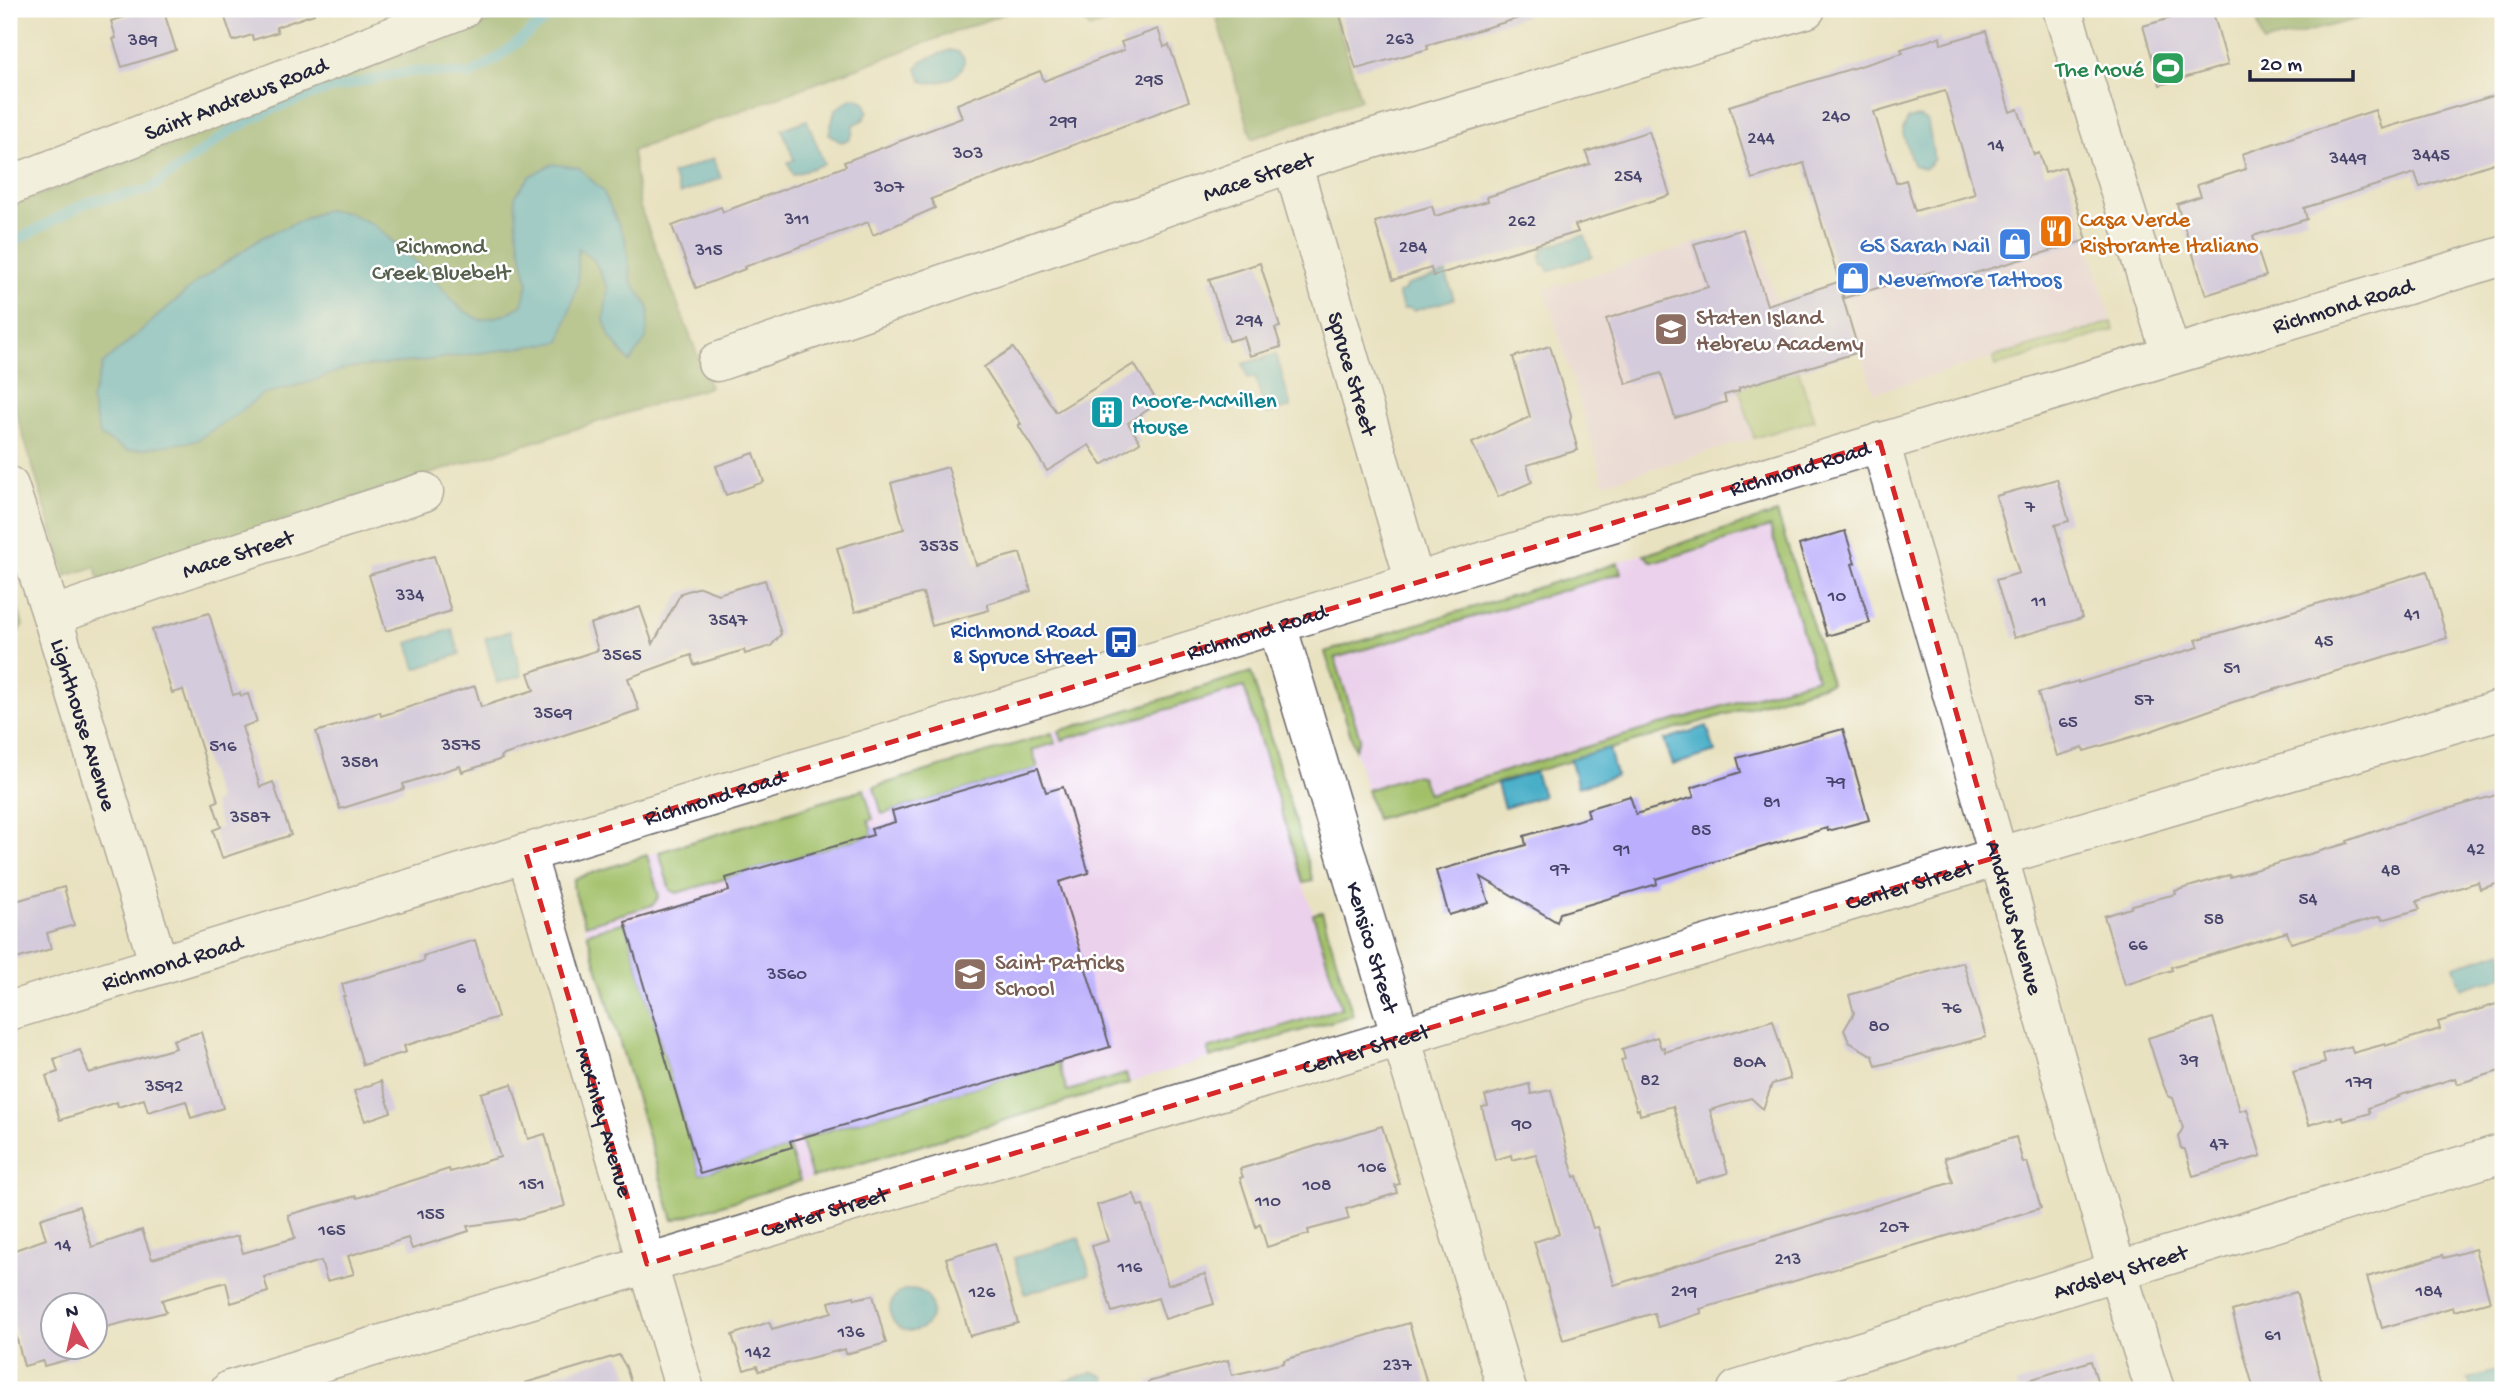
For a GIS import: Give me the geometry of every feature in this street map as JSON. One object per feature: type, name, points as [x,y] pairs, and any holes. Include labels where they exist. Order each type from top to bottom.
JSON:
[{"type":"street","name":"Saint Andrews Road","points":[[9,186],[462,9]]},
{"type":"street","name":"Mace Street","points":[[718,362],[1292,163],[1806,9]]},
{"type":"street","points":[[2062,9],[2171,354]]},
{"type":"street","name":"Spruce Street","points":[[1292,163],[1415,582]]},
{"type":"street","name":"Richmond Road","points":[[9,1011],[1415,582],[2503,256]]},
{"type":"street","name":"Andrews Avenue","points":[[1880,442],[2117,1271],[2155,1390]]},
{"type":"street","name":"Lighthouse Avenue","points":[[9,486],[52,616],[159,965]]},
{"type":"street","name":"Mace Street","points":[[52,616],[424,492]]},
{"type":"street","name":"Kensico Street","points":[[1277,625],[1507,1390]]},
{"type":"street","name":"Center Street","points":[[230,1390],[1997,857],[2503,709]]},
{"type":"street","name":"McKinley Avenue","points":[[526,853],[685,1390]]},
{"type":"street","name":"Ardsley Street","points":[[1737,1390],[2503,1153]]},
{"type":"highlighted area","points":[[1880,442],[1997,857],[647,1264],[526,853]]},
{"type":"shaded area","points":[[2065,167],[2112,322],[1874,393],[1817,207],[1906,180],[1916,211]]},
{"type":"shaded area","name":"Staten Island Hebrew Academy","points":[[1753,226],[1814,420],[1604,483],[1545,289]]},
{"type":"shaded area","points":[[1777,513],[1831,683],[1376,819],[1325,652]]},
{"type":"shaded area","name":"Saint Patricks School","points":[[1251,672],[1313,881],[1303,884],[1313,913],[1322,912],[1353,1015],[673,1220],[573,887],[574,879]]},
{"type":"green space","name":"Richmond Creek Bluebelt","points":[[521,9],[1017,9],[632,151],[640,207],[710,387],[99,580],[95,567],[66,576],[9,389],[9,207]],"holes":[[[325,210],[349,213],[427,272],[461,309],[480,320],[504,315],[522,305],[528,284],[517,231],[625,238],[631,280],[649,308],[630,362],[610,337],[604,319],[608,289],[594,260],[578,247],[578,283],[421,361],[347,368],[307,383],[263,394],[103,364],[196,283],[263,237]]]},
{"type":"green space","points":[[1074,9],[1154,9],[1090,28]]},
{"type":"green space","points":[[1214,9],[1333,9],[1361,100],[1252,139]]},
{"type":"green space","points":[[2254,9],[2396,9],[2263,43]]},
{"type":"green space","points":[[2112,322],[2114,330],[1996,366],[1993,357]]},
{"type":"green space","points":[[1798,369],[1814,420],[1754,438],[1739,388]]},
{"type":"green space","points":[[1777,513],[1831,683],[1376,819],[1367,790],[1411,775],[1421,776],[1428,794],[1817,678],[1770,527],[1659,561],[1651,561],[1644,555]]},
{"type":"green space","points":[[1618,563],[1621,573],[1335,658],[1360,738],[1355,749],[1325,652]]},
{"type":"green space","points":[[9,577],[23,625],[9,646]]},
{"type":"green space","points":[[1251,672],[1313,881],[1303,883],[1244,687],[1062,740],[1059,731]]},
{"type":"green space","points":[[1052,733],[1056,743],[1032,750],[1038,768],[882,814],[874,787]]},
{"type":"green space","points":[[864,789],[873,819],[868,820],[873,835],[677,893],[670,890],[659,852]]},
{"type":"green space","points":[[647,855],[659,896],[653,905],[585,925],[573,887],[574,879]]},
{"type":"green space","points":[[1322,912],[1353,1015],[1210,1058],[1208,1049],[1341,1008],[1313,914]]},
{"type":"green space","points":[[625,922],[700,1174],[789,1148],[800,1181],[673,1220],[587,933]]},
{"type":"green space","points":[[1058,1062],[1067,1091],[1126,1074],[1129,1083],[812,1178],[800,1139]]},
{"type":"water","points":[[950,50],[958,52],[964,58],[956,75],[935,83],[922,81],[917,69],[921,61]]},
{"type":"water","points":[[852,98],[865,102],[868,112],[863,120],[853,125],[849,140],[840,142],[829,134],[835,110]]},
{"type":"water","points":[[1919,117],[1928,122],[1934,159],[1925,169],[1913,165],[1903,134],[1908,119]]},
{"type":"water","points":[[807,120],[824,164],[793,175],[788,162],[794,160],[782,129]]},
{"type":"water","points":[[713,158],[721,178],[680,194],[672,174]]},
{"type":"water","points":[[552,164],[579,168],[603,191],[625,238],[631,280],[649,308],[646,339],[630,362],[610,337],[604,319],[608,288],[594,260],[578,248],[578,283],[560,342],[347,368],[307,383],[263,394],[235,416],[195,441],[128,451],[100,436],[91,400],[103,364],[196,283],[263,237],[325,210],[349,213],[374,225],[427,272],[461,309],[480,320],[504,315],[522,305],[528,283],[517,231],[515,196],[530,176]]},
{"type":"water","points":[[1585,235],[1592,257],[1548,271],[1546,265],[1543,265],[1541,248]]},
{"type":"water","points":[[1446,273],[1454,299],[1414,311],[1403,309],[1398,293],[1404,291],[1407,285]]},
{"type":"water","points":[[1276,354],[1291,407],[1266,414],[1255,377],[1248,379],[1243,364]]},
{"type":"water","points":[[452,629],[460,654],[416,669],[408,643]]},
{"type":"water","points":[[510,631],[522,676],[497,683],[485,638]]},
{"type":"water","points":[[1707,726],[1715,752],[1673,765],[1664,740]]},
{"type":"water","points":[[1609,748],[1616,776],[1578,787],[1570,759]]},
{"type":"water","points":[[1535,772],[1543,796],[1504,808],[1497,784]]},
{"type":"water","points":[[2503,951],[2503,976],[2461,989],[2454,966]]},
{"type":"water","points":[[1079,1238],[1090,1274],[1025,1294],[1014,1258]]},
{"type":"water","points":[[911,1289],[926,1295],[932,1310],[926,1325],[911,1331],[896,1325],[890,1310],[896,1295]]},
{"type":"water","points":[[2503,1369],[2503,1390],[2466,1390],[2471,1386],[2468,1379]]},
{"type":"water","points":[[1094,1372],[1104,1376],[1108,1390],[1048,1390],[1049,1386]]},
{"type":"building","points":[[152,9],[163,9],[176,50],[122,67],[113,39],[116,38],[111,21]]},
{"type":"building","points":[[222,9],[313,9],[314,14],[276,27],[278,32],[253,40],[252,35],[233,41]]},
{"type":"building","points":[[1338,9],[1525,9],[1526,16],[1427,45],[1428,49],[1356,69]]},
{"type":"building","points":[[2203,9],[2212,9],[2228,65],[2160,85],[2143,26]]},
{"type":"building","points":[[1158,29],[1164,47],[1169,45],[1189,101],[931,199],[935,208],[873,235],[868,222],[744,267],[745,269],[696,288],[672,226],[721,207],[723,212],[846,166],[844,162],[962,118],[957,104],[1040,71],[1044,81],[1124,50],[1121,42]]},
{"type":"building","points":[[1986,31],[2010,112],[2018,109],[2034,155],[2039,153],[2045,173],[2065,167],[2087,240],[1938,284],[1934,271],[1844,298],[1804,163],[1752,179],[1729,106],[1903,53],[1901,49],[1940,37],[1941,44]],"holes":[[[1945,91],[1975,194],[1915,211],[1906,180],[1896,183],[1874,112]]]},
{"type":"building","points":[[2503,93],[2503,160],[2420,187],[2415,173],[2304,208],[2307,219],[2253,236],[2266,276],[2206,295],[2177,204],[2201,196],[2197,185],[2246,169],[2242,154],[2375,110],[2381,129]]},
{"type":"building","points":[[1649,131],[1670,195],[1575,225],[1578,232],[1433,276],[1431,268],[1393,280],[1375,222],[1432,206],[1435,216],[1488,201],[1487,197],[1590,164],[1586,152]]},
{"type":"building","points":[[1743,229],[1767,305],[1838,282],[1859,352],[1739,388],[1739,391],[1724,395],[1726,402],[1675,418],[1661,373],[1626,384],[1606,319],[1708,287],[1694,244]]},
{"type":"building","points":[[1260,263],[1280,327],[1275,328],[1281,347],[1250,356],[1244,337],[1229,341],[1209,279]]},
{"type":"building","points":[[1550,346],[1571,415],[1570,422],[1578,450],[1527,465],[1532,482],[1498,497],[1472,443],[1530,417],[1513,357]]},
{"type":"building","name":"Moore-McMillen House","points":[[1013,348],[1056,412],[1134,364],[1158,403],[1128,423],[1140,442],[1102,465],[1089,445],[1047,471],[1018,425],[1021,424],[984,367]]},
{"type":"building","points":[[754,453],[764,482],[726,495],[716,466]]},
{"type":"building","points":[[948,467],[976,565],[1020,553],[1031,591],[987,604],[989,610],[932,626],[923,593],[855,612],[837,548],[904,529],[891,483]]},
{"type":"building","points":[[2057,479],[2069,521],[2055,525],[2082,618],[2014,638],[1996,580],[2019,573],[1996,496]]},
{"type":"building","points":[[1845,531],[1870,623],[1827,636],[1799,545]]},
{"type":"building","points":[[434,556],[451,611],[386,631],[369,575]]},
{"type":"building","points":[[2427,571],[2447,638],[2233,702],[2145,733],[2057,756],[2038,693],[2199,647],[2196,640]]},
{"type":"building","points":[[765,580],[781,634],[771,646],[745,654],[744,650],[694,665],[691,655],[628,678],[639,710],[501,756],[502,759],[462,772],[460,766],[403,784],[404,789],[340,809],[316,732],[380,712],[381,716],[475,686],[481,707],[534,690],[528,673],[598,650],[590,624],[640,607],[653,644],[681,593],[700,587],[718,594]]},
{"type":"building","points":[[209,613],[233,695],[248,694],[257,722],[242,727],[260,787],[273,782],[291,835],[222,858],[213,830],[221,827],[213,803],[218,801],[183,690],[172,693],[152,630]]},
{"type":"building","points":[[1843,729],[1869,820],[1828,831],[1827,828],[1656,879],[1657,884],[1560,913],[1557,922],[1481,877],[1489,903],[1449,915],[1436,871],[1526,845],[1524,836],[1589,817],[1587,809],[1630,796],[1636,814],[1694,797],[1691,788],[1741,772],[1737,758]]},
{"type":"building","points":[[1038,768],[1046,792],[1063,787],[1089,873],[1059,882],[1110,1047],[790,1141],[792,1147],[700,1174],[625,922],[729,891],[726,878],[873,835],[871,829],[895,822],[892,811]]},
{"type":"building","points":[[2503,793],[2503,882],[2480,889],[2478,882],[2417,901],[2420,909],[2382,920],[2381,916],[2291,943],[2287,932],[2171,967],[2172,970],[2125,985],[2104,916],[2131,908],[2132,905],[2176,894],[2175,891],[2348,843],[2347,841],[2392,825]]},
{"type":"building","points":[[64,887],[74,925],[47,933],[51,949],[9,961],[9,903]]},
{"type":"building","points":[[475,940],[498,1017],[404,1046],[406,1052],[363,1065],[342,984],[424,961],[423,956]]},
{"type":"building","points":[[1963,962],[1986,1037],[1876,1066],[1873,1056],[1849,1042],[1844,1030],[1854,1013],[1849,995]]},
{"type":"building","points":[[2503,1002],[2503,1070],[2457,1084],[2455,1078],[2398,1096],[2368,1108],[2370,1113],[2344,1121],[2342,1117],[2331,1118],[2309,1125],[2293,1072],[2325,1063],[2323,1054],[2351,1046],[2353,1053],[2385,1046],[2440,1029],[2438,1022]]},
{"type":"building","points":[[2213,1018],[2240,1111],[2247,1109],[2261,1156],[2193,1176],[2178,1137],[2183,1128],[2173,1098],[2168,1096],[2161,1079],[2148,1038]]},
{"type":"building","points":[[1773,1020],[1790,1079],[1772,1084],[1763,1109],[1751,1098],[1710,1110],[1728,1173],[1696,1182],[1673,1106],[1640,1115],[1621,1060],[1625,1059],[1622,1049],[1657,1037],[1665,1052]]},
{"type":"building","points":[[201,1032],[223,1108],[191,1118],[186,1101],[148,1112],[144,1099],[118,1107],[117,1102],[60,1120],[46,1076],[58,1072],[54,1059],[80,1050],[89,1073],[176,1048],[173,1040]]},
{"type":"building","points":[[381,1081],[391,1112],[365,1121],[354,1091]]},
{"type":"building","points":[[512,1084],[528,1139],[545,1134],[565,1206],[518,1219],[467,1226],[469,1231],[412,1249],[408,1238],[348,1256],[354,1274],[327,1281],[321,1261],[264,1277],[268,1292],[231,1303],[226,1282],[162,1300],[166,1312],[108,1326],[108,1290],[38,1290],[38,1360],[66,1360],[44,1366],[43,1361],[24,1366],[9,1309],[9,1252],[46,1239],[40,1219],[79,1206],[92,1247],[142,1230],[152,1259],[238,1236],[243,1253],[295,1238],[288,1215],[500,1157],[481,1093]]},
{"type":"building","points":[[1529,1084],[1531,1094],[1551,1090],[1574,1177],[1577,1176],[1593,1228],[1598,1227],[1614,1285],[1953,1182],[1945,1158],[2016,1137],[2041,1208],[1700,1309],[1702,1313],[1658,1327],[1654,1313],[1563,1340],[1534,1242],[1559,1234],[1536,1154],[1512,1160],[1511,1155],[1495,1160],[1482,1107],[1488,1106],[1485,1096]]},
{"type":"building","points":[[1382,1126],[1400,1184],[1395,1185],[1397,1193],[1346,1209],[1349,1219],[1308,1230],[1309,1234],[1267,1247],[1260,1224],[1256,1227],[1240,1178],[1243,1177],[1240,1169]]},
{"type":"building","points":[[1134,1194],[1138,1206],[1143,1205],[1168,1285],[1205,1274],[1214,1304],[1165,1319],[1158,1298],[1112,1312],[1092,1246],[1108,1241],[1097,1205]]},
{"type":"building","points":[[995,1243],[1018,1323],[970,1336],[946,1258]]},
{"type":"building","points":[[2475,1249],[2490,1301],[2454,1311],[2453,1307],[2382,1328],[2367,1277],[2443,1255],[2444,1258]]},
{"type":"building","points":[[2296,1292],[2324,1390],[2254,1390],[2232,1311]]},
{"type":"building","points":[[873,1295],[886,1343],[846,1354],[845,1349],[759,1371],[757,1366],[744,1370],[732,1335],[769,1322],[772,1329],[832,1312],[829,1302]]},
{"type":"building","points":[[1409,1323],[1429,1390],[1150,1390],[1148,1382],[1228,1360],[1232,1375],[1284,1363],[1284,1360]]},
{"type":"building","points":[[619,1355],[633,1390],[526,1390],[525,1383]]},
{"type":"building","points":[[2091,1361],[2100,1390],[2017,1390],[2016,1384]]},
{"type":"waterway","points":[[9,244],[88,202],[149,190],[230,131],[270,110],[323,91],[395,74],[418,71],[470,75],[496,59],[560,9]]},
{"type":"place","name":"The Mové","points":[[2168,68]]},
{"type":"place","name":"Casa Verde Ristorante Italiano","points":[[2056,231]]},
{"type":"place","name":"GS Sarah Nail","points":[[2015,244]]},
{"type":"place","name":"Nevermore Tattoos","points":[[1853,278]]},
{"type":"place","name":"Staten Island Hebrew Academy","points":[[1671,329]]},
{"type":"place","name":"Moore-McMillen House","points":[[1107,412]]},
{"type":"place","name":"Richmond Road & Spruce Street","points":[[1121,642]]},
{"type":"place","name":"Saint Patricks School","points":[[970,974]]}]
